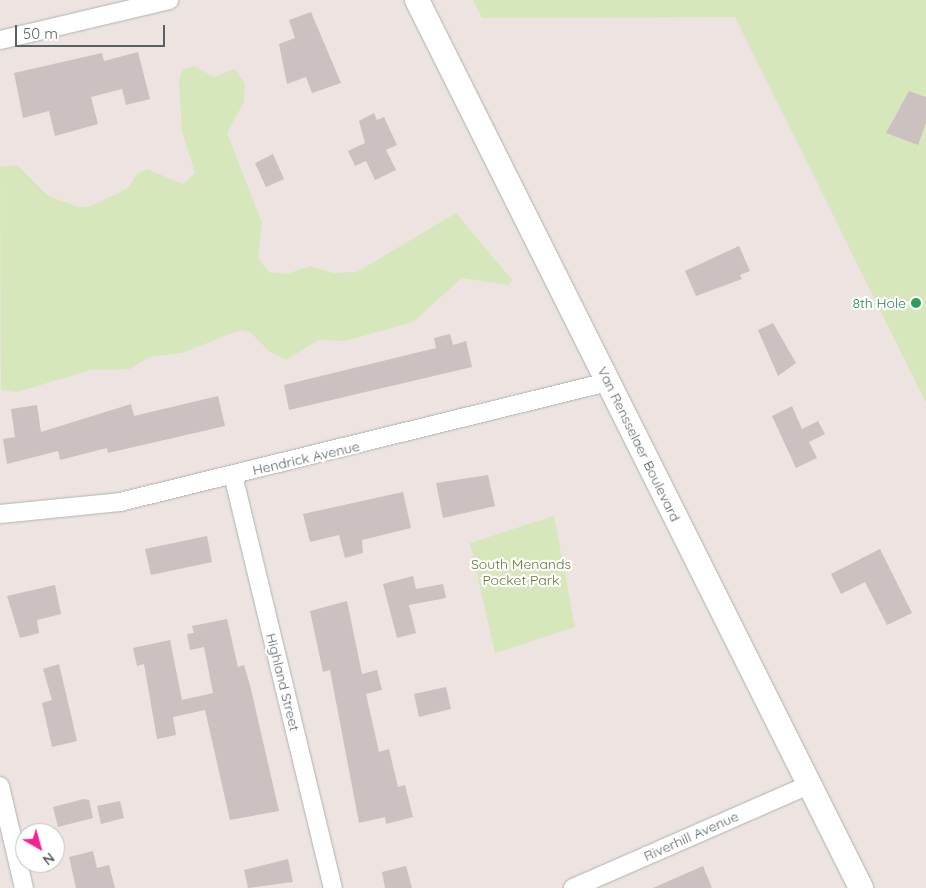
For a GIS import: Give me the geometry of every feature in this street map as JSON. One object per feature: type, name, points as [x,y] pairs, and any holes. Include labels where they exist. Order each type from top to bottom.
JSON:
[{"type":"main road","name":"Van Rensselaer Boulevard","points":[[417,0],[862,888]]},
{"type":"street","points":[[0,40],[169,0]]},
{"type":"street","name":"Hendrick Avenue","points":[[0,514],[82,509],[233,475],[608,382]]},
{"type":"street","name":"Highland Street","points":[[233,475],[333,888]]},
{"type":"street","name":"Riverhill Avenue","points":[[573,888],[809,784]]},
{"type":"street","points":[[0,786],[24,888]]},
{"type":"green space","points":[[473,0],[926,0],[926,403],[735,17],[482,18]]},
{"type":"green space","points":[[194,66],[214,77],[235,69],[245,84],[244,102],[227,133],[262,223],[258,258],[269,272],[287,274],[310,266],[333,273],[357,272],[456,213],[512,280],[509,285],[462,278],[413,322],[345,341],[318,340],[286,360],[270,352],[250,332],[240,330],[182,353],[149,357],[130,369],[91,370],[17,392],[1,390],[0,167],[17,165],[48,196],[78,207],[89,207],[127,189],[137,174],[147,169],[183,184],[195,173],[182,131],[179,80],[183,69]]},
{"type":"green space","name":"South Menands Pocket Park","points":[[554,516],[575,627],[495,653],[470,543]]},
{"type":"building","points":[[311,12],[341,83],[312,93],[306,77],[287,84],[279,44],[295,38],[289,20]]},
{"type":"building","points":[[138,52],[150,99],[126,105],[122,89],[91,97],[98,124],[55,136],[49,111],[23,118],[14,73],[102,53],[104,61]]},
{"type":"building","points":[[909,91],[926,97],[926,123],[918,145],[886,133]]},
{"type":"building","points":[[374,113],[377,120],[384,117],[397,145],[386,150],[396,170],[375,180],[366,161],[355,166],[348,151],[365,143],[359,121]]},
{"type":"building","points":[[273,154],[284,179],[266,187],[255,163]]},
{"type":"building","points":[[739,246],[750,271],[740,275],[742,279],[696,296],[685,271]]},
{"type":"building","points":[[773,323],[796,363],[778,376],[758,330]]},
{"type":"building","points":[[450,334],[453,345],[466,341],[472,367],[289,410],[284,385],[436,348],[434,338]]},
{"type":"building","points":[[218,396],[225,426],[108,453],[107,448],[60,460],[58,451],[7,464],[3,439],[15,437],[11,409],[37,405],[41,432],[131,404],[134,416]]},
{"type":"building","points":[[792,406],[802,429],[818,421],[825,434],[809,442],[817,458],[796,468],[772,416]]},
{"type":"building","points":[[488,475],[495,506],[443,518],[436,483]]},
{"type":"building","points":[[403,492],[411,528],[362,540],[363,553],[345,558],[339,535],[310,542],[303,514]]},
{"type":"building","points":[[207,536],[212,562],[151,575],[145,549]]},
{"type":"building","points":[[880,549],[912,613],[887,625],[865,582],[841,594],[831,574]]},
{"type":"building","points":[[413,576],[416,589],[443,584],[446,598],[409,605],[416,633],[397,638],[383,584]]},
{"type":"building","points":[[55,585],[61,614],[37,620],[39,633],[20,638],[7,596]]},
{"type":"building","points":[[347,601],[362,674],[377,670],[382,690],[366,694],[379,752],[389,749],[398,787],[405,785],[413,817],[386,824],[385,817],[359,823],[330,670],[323,672],[310,611]]},
{"type":"building","points":[[227,619],[238,667],[244,665],[250,685],[279,811],[230,820],[205,710],[173,717],[176,735],[157,739],[144,664],[137,666],[133,648],[170,640],[182,700],[213,693],[204,647],[190,650],[187,634],[194,633],[192,626]]},
{"type":"building","points":[[59,664],[77,741],[52,747],[42,703],[52,700],[43,669]]},
{"type":"building","points":[[446,687],[451,709],[419,717],[414,694]]},
{"type":"building","points":[[84,799],[89,800],[93,818],[65,825],[65,823],[57,823],[53,807]]},
{"type":"building","points":[[120,801],[124,818],[101,824],[97,806]]},
{"type":"building","points":[[93,851],[97,868],[109,865],[115,888],[76,888],[69,857]]},
{"type":"building","points":[[288,859],[293,882],[248,888],[244,870]]},
{"type":"building","points":[[406,866],[412,888],[385,888],[382,872]]},
{"type":"building","points":[[703,866],[712,888],[653,888]]},
{"type":"place","name":"8th Hole","points":[[916,303]]}]
